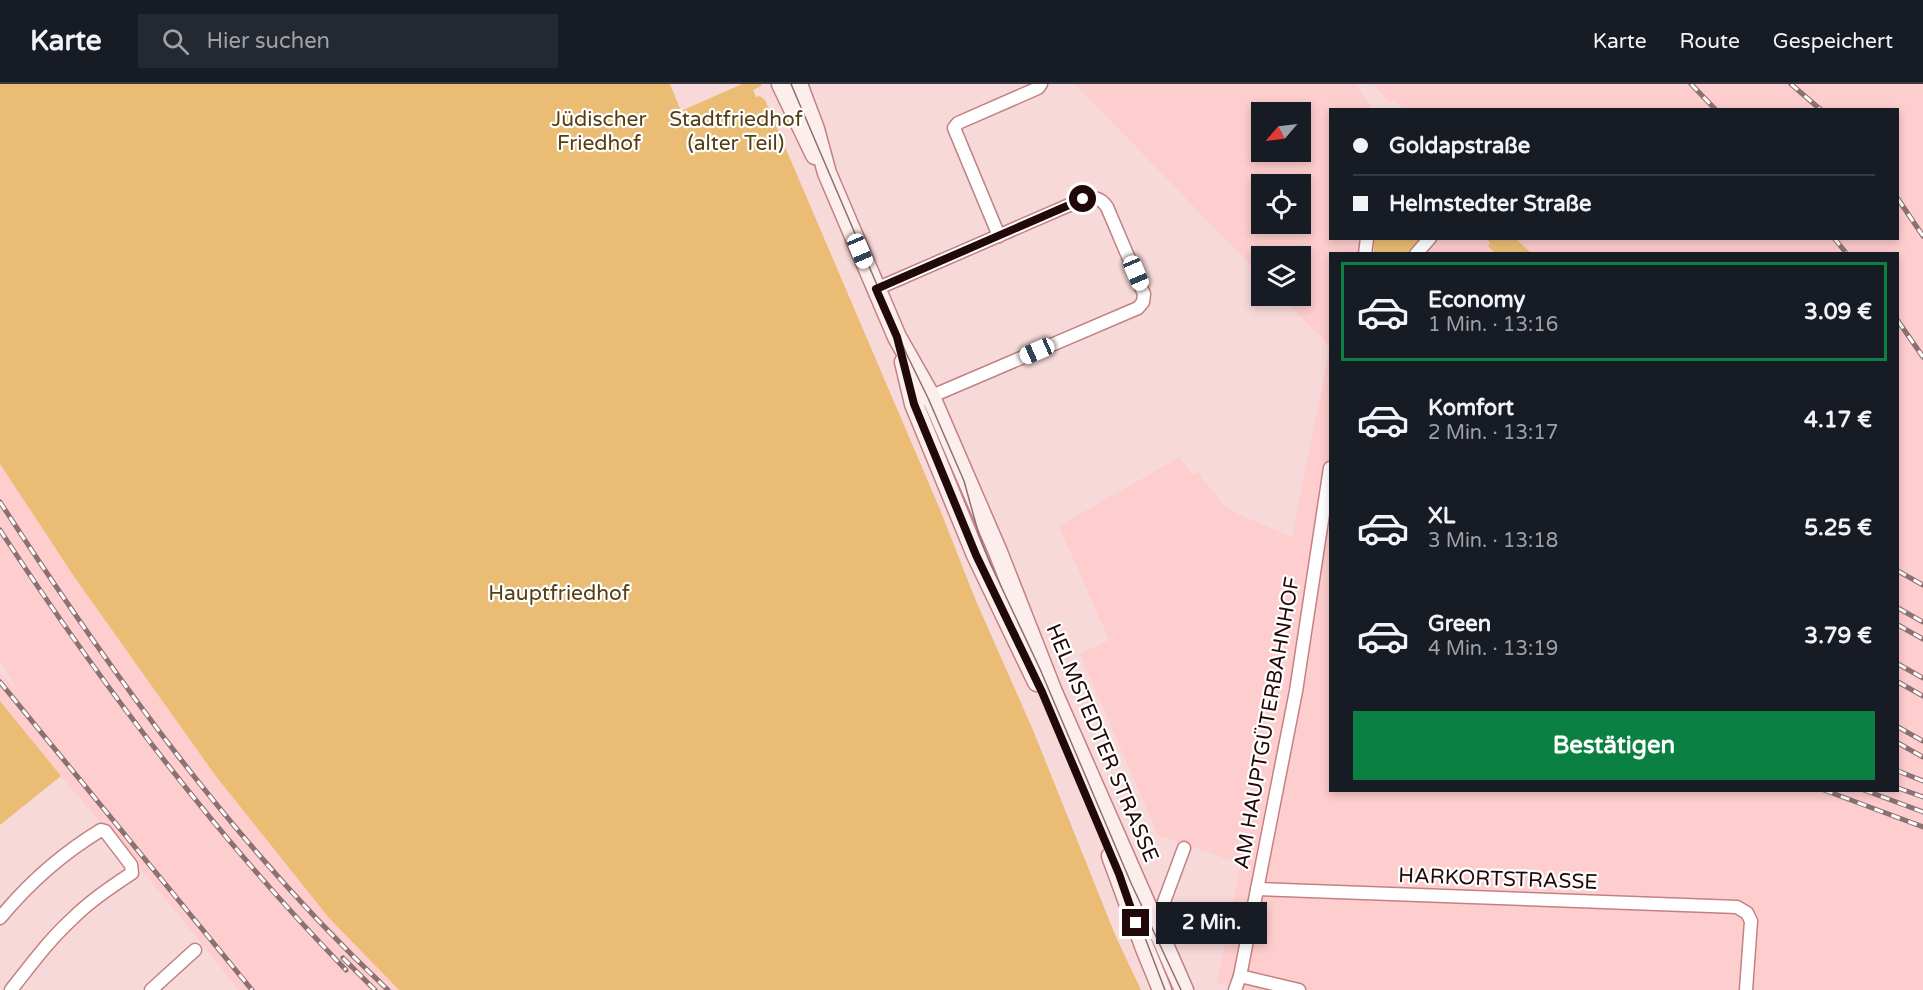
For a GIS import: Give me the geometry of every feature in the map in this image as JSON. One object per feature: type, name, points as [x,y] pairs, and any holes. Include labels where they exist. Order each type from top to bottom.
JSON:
[{"type":"main road","name":"HELMSTEDTER STRASSE","points":[[781,84],[811,149],[826,173],[897,337],[923,400],[962,521],[1047,703],[1119,874],[1162,990]]},
{"type":"main road","name":"HELMSTEDTER STRASSE","points":[[798,84],[815,129],[826,173]]},
{"type":"main road","name":"HELMSTEDTER STRASSE","points":[[923,400],[981,513],[1047,675],[1184,990]]},
{"type":"main road","points":[[962,521],[981,513]]},
{"type":"street","points":[[999,236],[954,128],[958,123],[1038,88],[1041,84]]},
{"type":"street","points":[[876,289],[1092,197],[1099,199],[1107,207],[1144,294],[1143,302],[1138,308],[923,400]]},
{"type":"street","points":[[1418,252],[1428,240]]},
{"type":"street","name":"AM HAUPTGÜTERBAHNHOF","points":[[1238,985],[1296,691],[1329,475]]},
{"type":"street","points":[[0,918],[57,861],[101,830],[105,831],[131,865],[132,873],[98,896],[73,918],[55,936],[11,990]]},
{"type":"street","points":[[1155,926],[1184,848]]},
{"type":"street","name":"HARKORTSTRASSE","points":[[1257,889],[1737,907],[1747,913],[1751,921],[1746,990]]},
{"type":"street","points":[[151,990],[195,950]]},
{"type":"street","points":[[1238,985],[1299,990]]},
{"type":"shaded area","points":[[1075,84],[1356,84],[1371,108],[1329,108],[1329,240],[1899,240],[1899,108],[1403,108],[1395,100],[1391,103],[1373,84],[1923,84],[1923,990],[1244,990],[1217,983],[1241,864],[1158,835],[1080,654],[1109,640],[1059,526],[1180,457],[1192,475],[1199,472],[1203,481],[1222,504],[1240,515],[1292,537],[1329,352],[1329,792],[1899,792],[1899,252],[1329,252],[1329,346],[1290,306],[1311,306],[1311,246],[1251,246],[1251,266]]},
{"type":"shaded area","points":[[0,464],[75,578],[215,775],[329,918],[399,990],[239,990],[0,701],[0,673],[18,692],[0,660]]},
{"type":"green space","name":"Hauptfriedhof","points":[[0,84],[670,84],[681,111],[742,84],[761,84],[753,90],[756,97],[760,96],[765,100],[939,507],[976,601],[1033,730],[1116,937],[1141,990],[399,990],[329,918],[215,775],[75,578],[0,464]]},
{"type":"green space","points":[[1374,240],[1423,240],[1410,252],[1374,252]]},
{"type":"green space","points":[[1487,240],[1517,240],[1530,252],[1494,252],[1488,246],[1490,243]]},
{"type":"green space","points":[[0,701],[61,776],[0,825]]},
{"type":"tram line","points":[[791,84],[907,355],[964,481],[979,535],[990,563],[1040,669],[1131,883],[1181,990]]},
{"type":"tram line","points":[[1131,901],[1165,990]]},
{"type":"railway","points":[[1691,84],[1714,108]]},
{"type":"railway","points":[[1791,84],[1819,108]]},
{"type":"railway","points":[[1899,200],[1923,236]]},
{"type":"railway","points":[[1836,240],[1845,252]]},
{"type":"railway","points":[[1899,322],[1923,357]]},
{"type":"railway","points":[[0,502],[87,632],[179,758],[279,878],[388,990]]},
{"type":"railway","points":[[0,530],[79,646],[162,758],[251,867],[346,970]]},
{"type":"railway","points":[[1899,572],[1923,585]]},
{"type":"railway","points":[[1899,609],[1923,622]]},
{"type":"railway","points":[[1899,626],[1923,639]]},
{"type":"railway","points":[[1899,665],[1923,678]]},
{"type":"railway","points":[[0,682],[252,990]]},
{"type":"railway","points":[[1899,683],[1923,696]]},
{"type":"railway","points":[[1899,728],[1923,741]]},
{"type":"railway","points":[[1899,744],[1923,757]]},
{"type":"railway","points":[[1899,771],[1923,781]]},
{"type":"railway","points":[[1899,788],[1923,797]]},
{"type":"railway","points":[[1829,792],[1923,827]]},
{"type":"railway","points":[[1869,792],[1923,812]]},
{"type":"railway","points":[[343,958],[375,990]]},
{"type":"route","points":[[1083,199],[876,289],[897,337],[914,404],[976,555],[1042,692],[1119,874],[1136,923]]},
{"type":"park label","name":"Jüdischer Friedhof","points":[[599,131]]},
{"type":"park label","name":"Stadtfriedhof (alter Teil)","points":[[736,131]]}]
